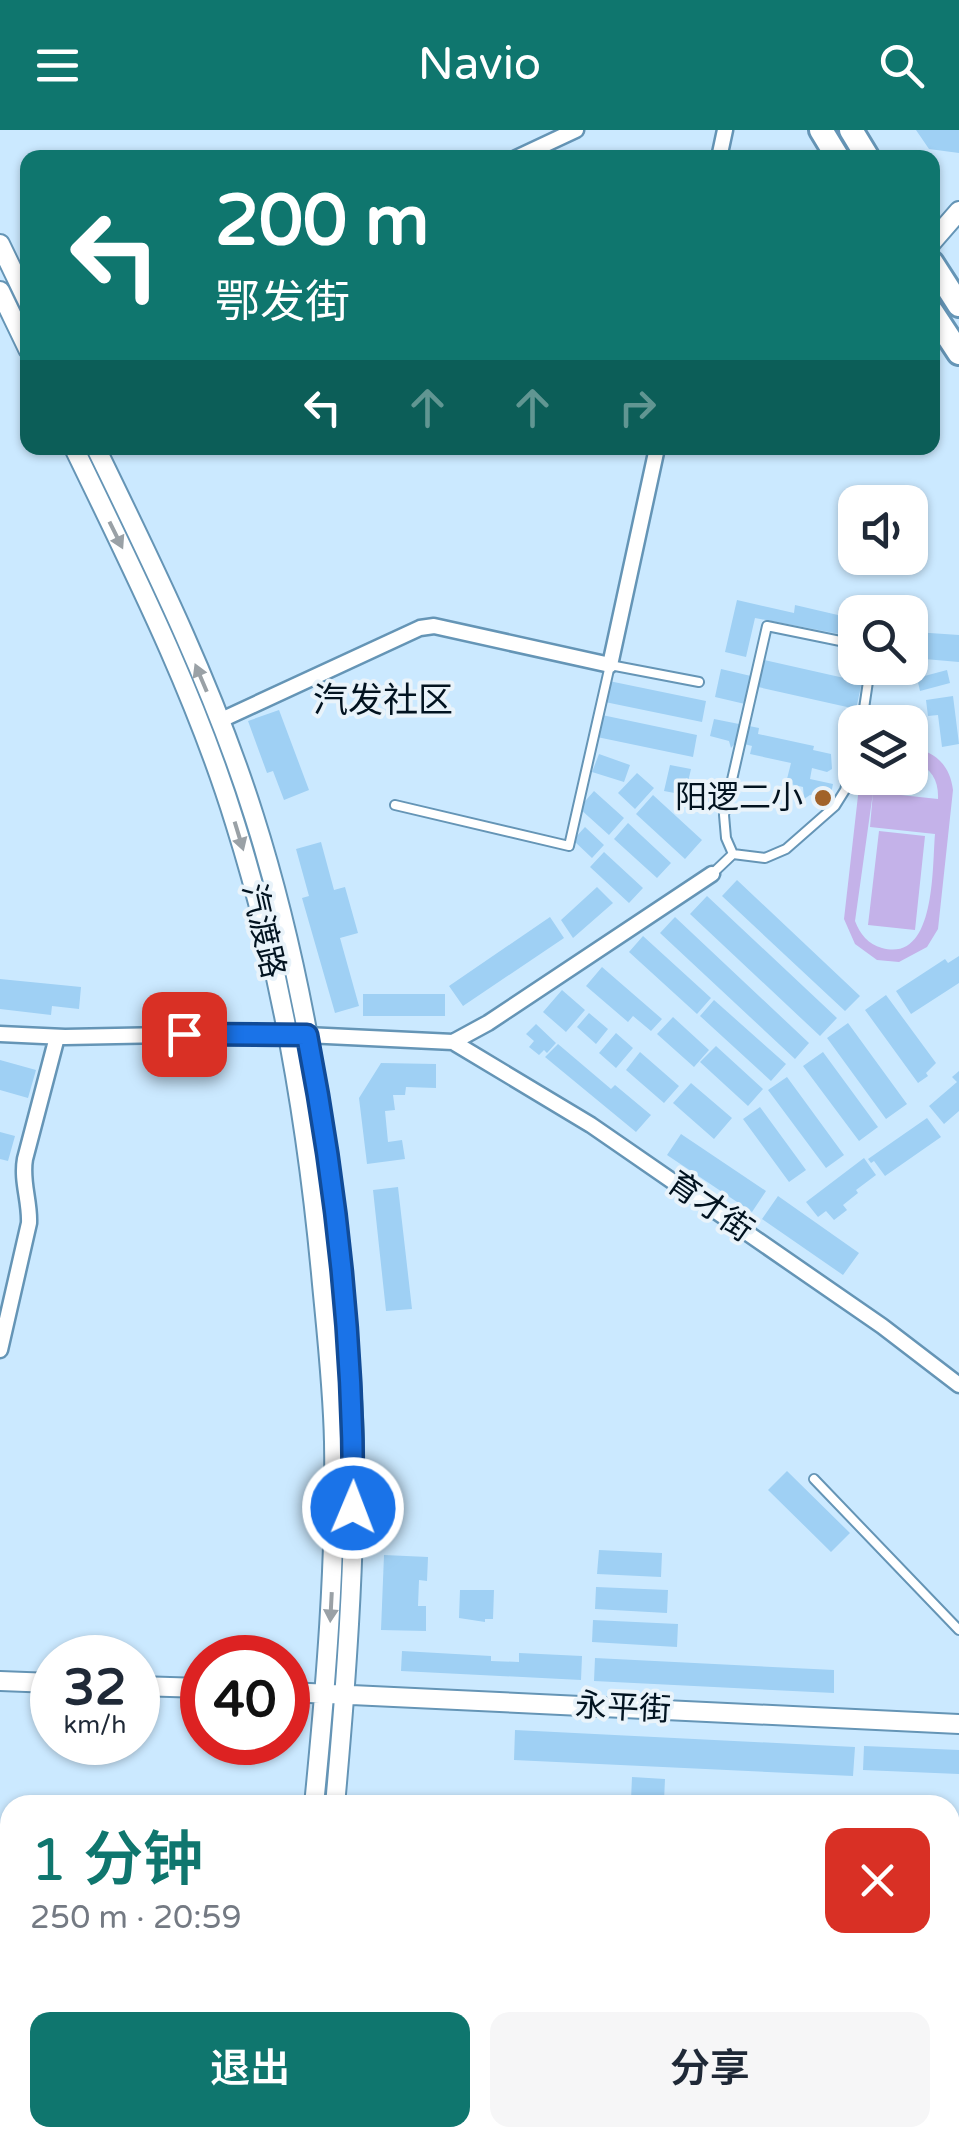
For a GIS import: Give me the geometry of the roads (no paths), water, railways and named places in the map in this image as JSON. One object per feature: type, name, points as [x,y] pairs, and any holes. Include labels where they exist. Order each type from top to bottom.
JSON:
[{"type":"highway","points":[[940,276],[959,306]]},
{"type":"highway","points":[[940,324],[959,353]]},
{"type":"street","points":[[533,150],[576,130]]},
{"type":"street","points":[[940,233],[959,212]]},
{"type":"street","points":[[0,244],[20,285]]},
{"type":"street","points":[[0,291],[20,332]]},
{"type":"street","name":"汽渡路","points":[[77,455],[154,618],[218,773],[258,904],[286,1034],[312,1181],[334,1439],[332,1577],[315,1795]]},
{"type":"street","name":"汽渡路","points":[[99,455],[173,611],[218,721],[268,863],[307,1035],[332,1178],[354,1439],[352,1578],[335,1795]]},
{"type":"street","points":[[218,721],[420,628],[434,626],[610,664],[655,455]]},
{"type":"street","points":[[0,1034],[286,1034],[454,1042],[712,874]]},
{"type":"street","points":[[0,1350],[29,1223],[25,1159],[57,1036]]},
{"type":"street","name":"育才街","points":[[454,1042],[592,1125],[959,1384]]},
{"type":"street","points":[[0,1681],[30,1682]]},
{"type":"street","name":"永平街","points":[[310,1693],[959,1724]]},
{"type":"lane","points":[[734,854],[726,838],[724,816],[767,626],[838,641]]},
{"type":"lane","points":[[395,805],[569,846],[610,664],[699,682]]},
{"type":"lane","points":[[712,874],[734,854],[765,858],[786,849],[835,806],[841,795]]},
{"type":"lane","points":[[814,1479],[959,1630]]},
{"type":"place","name":"阳逻二小","points":[[823,798]]},
{"type":"district","name":"汽发社区","points":[[383,701]]}]
